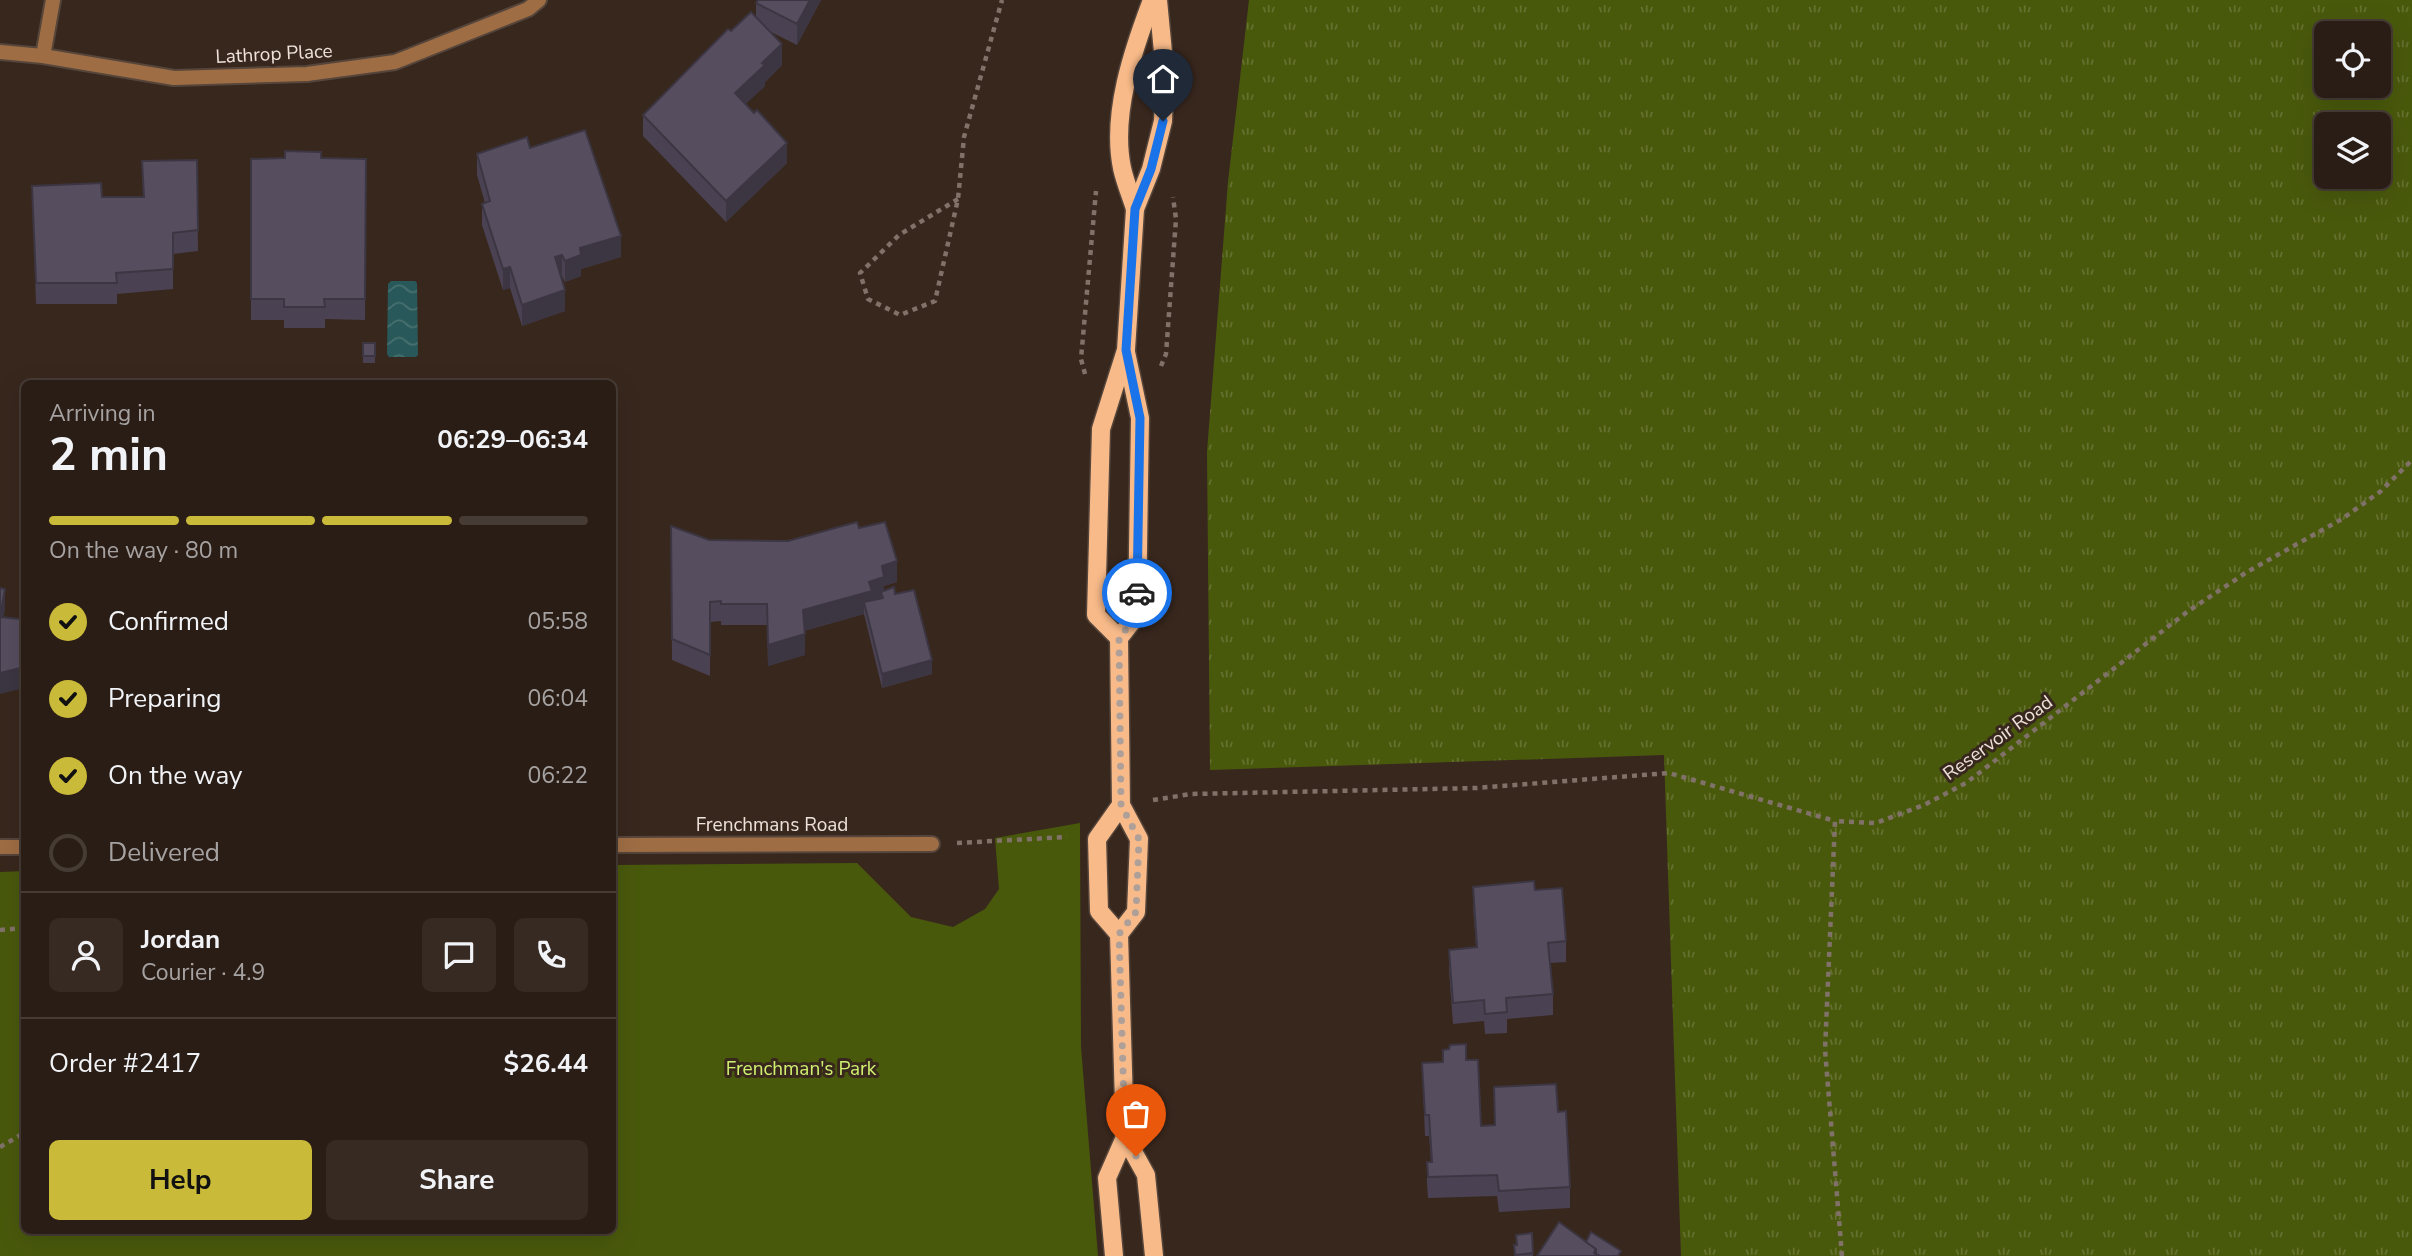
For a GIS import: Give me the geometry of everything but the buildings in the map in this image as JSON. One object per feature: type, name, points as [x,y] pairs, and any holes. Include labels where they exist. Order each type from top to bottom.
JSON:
[{"type":"main road","points":[[1135,209],[1122,167],[1120,126],[1131,58],[1152,0]]},
{"type":"main road","points":[[1119,638],[1096,614],[1101,429],[1126,350],[1135,209],[1151,169],[1163,121],[1166,73],[1158,0]]},
{"type":"main road","points":[[1119,934],[1136,912],[1139,839],[1121,805],[1119,638],[1137,615],[1140,418],[1126,350]]},
{"type":"main road","points":[[1114,1256],[1107,1178],[1125,1138],[1119,934],[1099,911],[1097,839],[1121,805]]},
{"type":"main road","points":[[1125,1138],[1146,1175],[1154,1256]]},
{"type":"street","points":[[43,56],[53,0]]},
{"type":"street","name":"Lathrop Place","points":[[0,52],[43,56],[174,78],[307,74],[395,62],[528,9],[539,0]]},
{"type":"street","name":"Frenchmans Road","points":[[616,845],[932,844]]},
{"type":"street","points":[[0,847],[21,847]]},
{"type":"path","points":[[958,199],[899,235],[860,273],[868,299],[900,315],[935,301],[958,199],[964,136],[1002,0]]},
{"type":"path","points":[[1097,186],[1081,359],[1101,429]]},
{"type":"path","points":[[1161,367],[1166,354],[1176,219],[1172,195]]},
{"type":"path","name":"Reservoir Road","points":[[1121,805],[1191,794],[1476,788],[1670,774],[1835,821],[1876,823],[1924,805],[1966,783],[2187,612],[2247,572],[2343,519],[2381,491],[2412,460]]},
{"type":"path","points":[[1835,821],[1825,1051],[1842,1256]]},
{"type":"path","points":[[932,844],[1062,837],[1097,839]]},
{"type":"path","points":[[0,930],[21,928]]},
{"type":"path","points":[[0,1147],[21,1135]]},
{"type":"green space","points":[[1249,0],[2412,0],[2412,1256],[1681,1256],[1664,755],[1210,770],[1207,452],[1228,182]]},
{"type":"green space","name":"Frenchman's Park","points":[[1080,823],[1081,1047],[1098,1256],[0,1256],[0,872],[21,871],[21,1234],[616,1234],[616,865],[857,863],[911,917],[953,927],[985,909],[999,889],[995,838]]},
{"type":"water","points":[[391,281],[417,283],[416,357],[389,357],[387,354],[388,284]]},
{"type":"way so far","points":[[1136,1156],[1125,1138],[1119,934],[1136,912],[1139,839],[1121,805],[1119,638],[1137,615],[1137,593]]},
{"type":"route","points":[[1137,593],[1140,418],[1126,350],[1135,209],[1151,169],[1163,121]]}]
